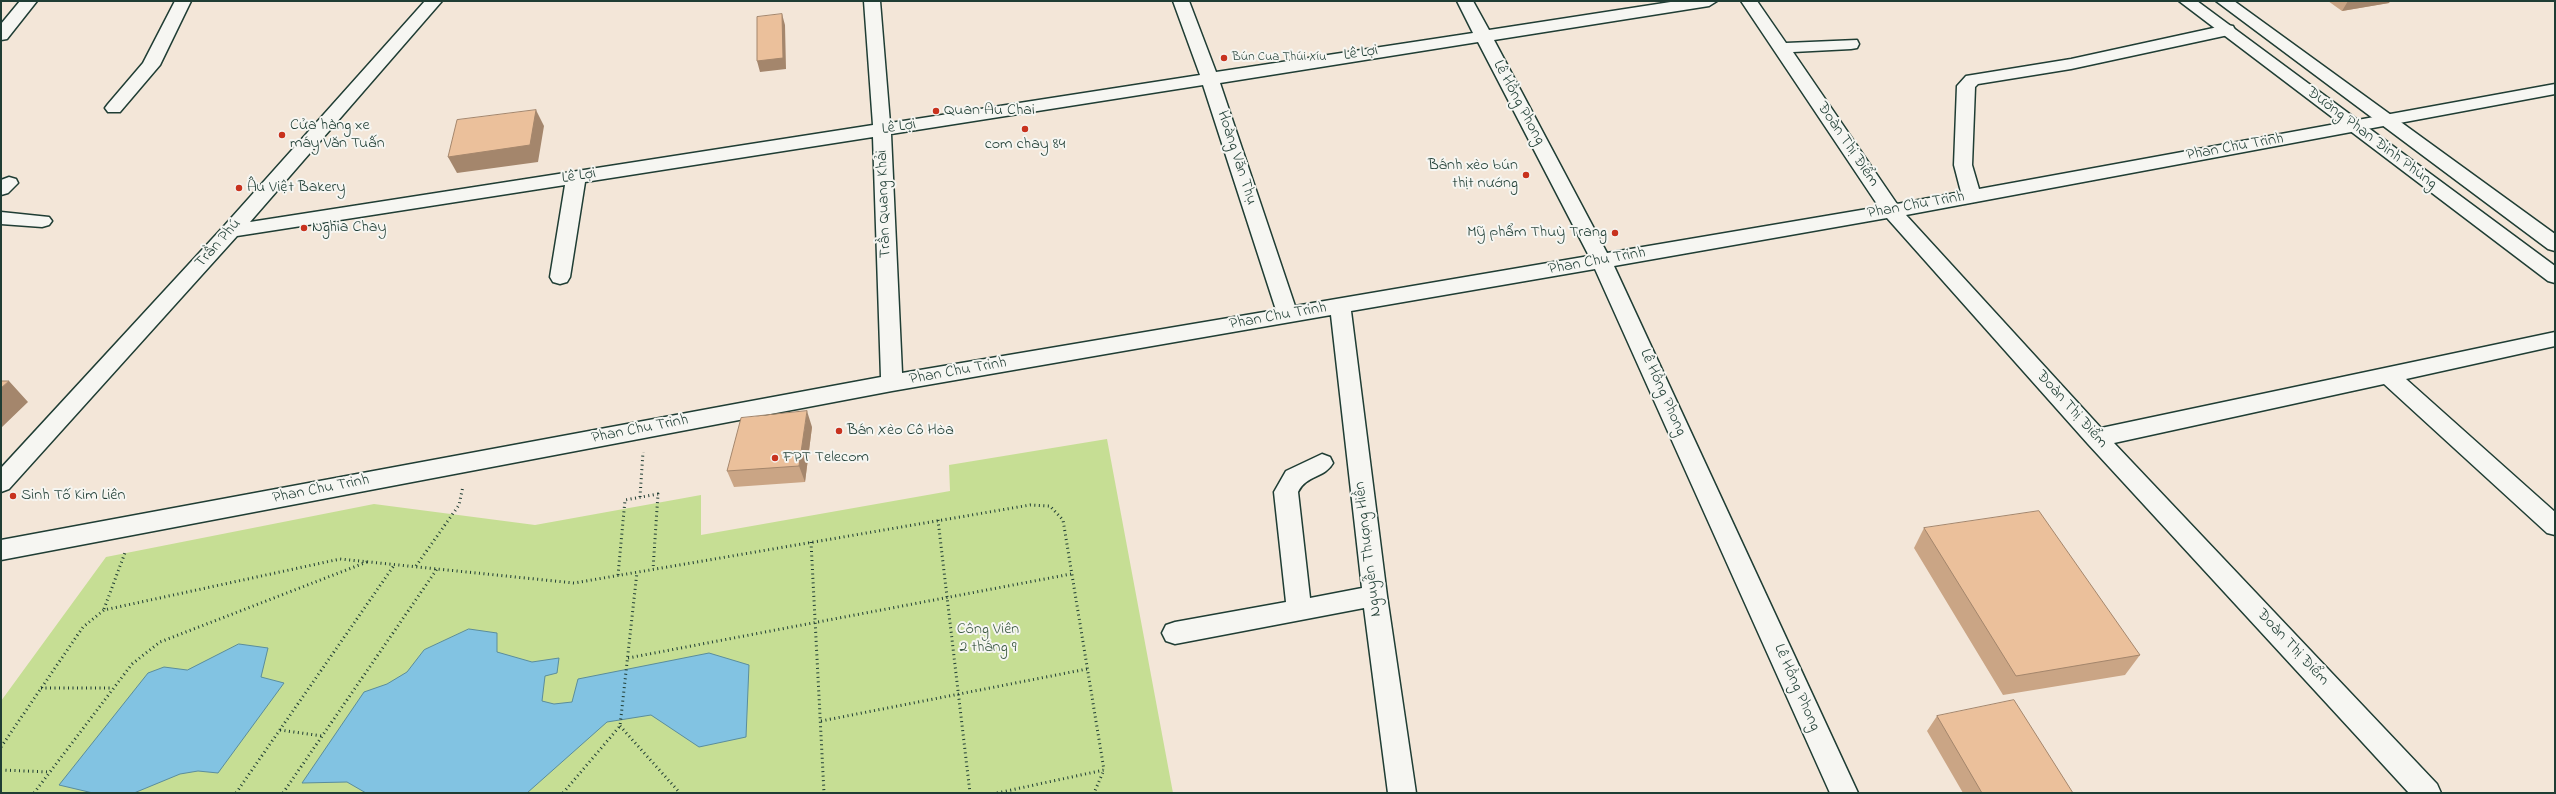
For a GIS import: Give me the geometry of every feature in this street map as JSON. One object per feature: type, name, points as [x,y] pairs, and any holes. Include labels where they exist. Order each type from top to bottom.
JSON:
[{"type":"street","points":[[1,35],[29,1]]},
{"type":"street","points":[[114,108],[151,65],[183,1]]},
{"type":"street","name":"Trần Phú","points":[[1,483],[231,231],[434,1]]},
{"type":"street","name":"Trần Quang Khải","points":[[872,1],[882,130],[892,383]]},
{"type":"street","name":"Hoàng Văn Thụ","points":[[1181,1],[1210,77],[1288,315]]},
{"type":"street","name":"Lê Hồng Phong","points":[[1466,1],[1602,262],[1844,793]]},
{"type":"street","name":"Lê Lợi","points":[[231,231],[882,130],[1210,77],[1709,1]]},
{"type":"street","name":"Đoàn Thị Điểm","points":[[1749,1],[1892,211],[2096,438],[2427,793]]},
{"type":"street","name":"Đường Phan Đình Phùng","points":[[2187,1],[2555,276]]},
{"type":"street","name":"Đường Phan Đình Phùng","points":[[2224,1],[2555,244]]},
{"type":"street","points":[[1972,196],[1963,165],[1966,86],[1972,80],[2071,64],[2227,30]]},
{"type":"street","points":[[1781,48],[1851,44]]},
{"type":"street","name":"Phan Chu Trinh","points":[[1,550],[892,383],[1892,211],[2555,89]]},
{"type":"street","points":[[560,277],[576,178]]},
{"type":"street","points":[[1,218],[42,221]]},
{"type":"street","name":"Nguyễn Thượng Hiền","points":[[1340,305],[1375,596],[1402,793]]},
{"type":"street","points":[[2096,438],[2555,339]]},
{"type":"street","points":[[2388,375],[2555,526]]},
{"type":"street","points":[[1299,611],[1286,492],[1294,476],[1322,463]]},
{"type":"street","points":[[1175,633],[1375,596]]},
{"type":"path","points":[[640,497],[645,429]]},
{"type":"path","points":[[416,566],[459,505],[467,462]]},
{"type":"path","points":[[618,576],[625,500],[658,494],[653,569]]},
{"type":"path","points":[[1,747],[83,627],[104,610],[340,559],[574,583],[1030,504],[1050,506],[1062,520],[1104,770],[1094,793]]},
{"type":"path","points":[[938,520],[970,793]]},
{"type":"path","points":[[104,610],[136,524]]},
{"type":"path","points":[[811,542],[824,793]]},
{"type":"path","points":[[34,793],[132,664],[160,642],[369,561]]},
{"type":"path","points":[[236,793],[395,564]]},
{"type":"path","points":[[283,793],[438,569]]},
{"type":"path","points":[[562,793],[620,726],[637,572]]},
{"type":"path","points":[[628,658],[1071,574]]},
{"type":"path","points":[[820,721],[1087,669]]},
{"type":"path","points":[[41,688],[114,688]]},
{"type":"path","points":[[620,726],[680,793]]},
{"type":"path","points":[[280,730],[322,736]]},
{"type":"path","points":[[1,770],[50,772]]},
{"type":"path","points":[[997,793],[1104,770]]},
{"type":"green space","name":"Công Viên 2 tháng 9","points":[[1107,439],[1173,793],[1,793],[1,701],[106,557],[374,504],[535,525],[701,495],[701,535],[950,491],[949,465]]},
{"type":"water","points":[[469,629],[497,633],[497,652],[532,662],[559,658],[557,673],[545,676],[542,701],[554,704],[572,702],[578,679],[709,653],[749,665],[746,737],[699,747],[651,715],[607,722],[527,793],[366,793],[347,782],[302,783],[364,692],[387,684],[407,672],[424,650]]},
{"type":"water","points":[[239,644],[268,648],[261,677],[284,683],[218,773],[198,771],[180,774],[134,793],[93,793],[59,785],[148,673],[164,667],[187,670]]},
{"type":"building","points":[[782,14],[783,58],[757,61],[757,17]]},
{"type":"building","points":[[536,110],[530,145],[448,157],[457,120]]},
{"type":"building","points":[[1,381],[9,381],[1,388]]},
{"type":"building","points":[[807,411],[799,466],[727,471],[741,418]]},
{"type":"building","points":[[2039,511],[2140,655],[2016,676],[1924,528]]},
{"type":"building","points":[[2014,700],[2073,793],[1982,793],[1937,716]]},
{"type":"place","name":"Bún Cua Thúi Xíu","points":[[1224,58]]},
{"type":"place","name":"Quan Au Chai","points":[[936,111]]},
{"type":"place","name":"com chay 84","points":[[1025,129]]},
{"type":"place","name":"Cửa hàng xe máy Văn Tuấn","points":[[282,135]]},
{"type":"place","name":"Bánh xèo bún thịt nướng","points":[[1526,175]]},
{"type":"place","name":"Âu Việt Bakery","points":[[239,188]]},
{"type":"place","name":"Nghia Chay","points":[[304,228]]},
{"type":"place","name":"Mỹ phẩm Thuỳ Trang","points":[[1615,233]]},
{"type":"place","name":"Bán Xèo Cô Hòa","points":[[839,431]]},
{"type":"place","name":"FPT Telecom","points":[[775,458]]},
{"type":"place","name":"Sinh Tố Kim Liên","points":[[13,496]]}]
